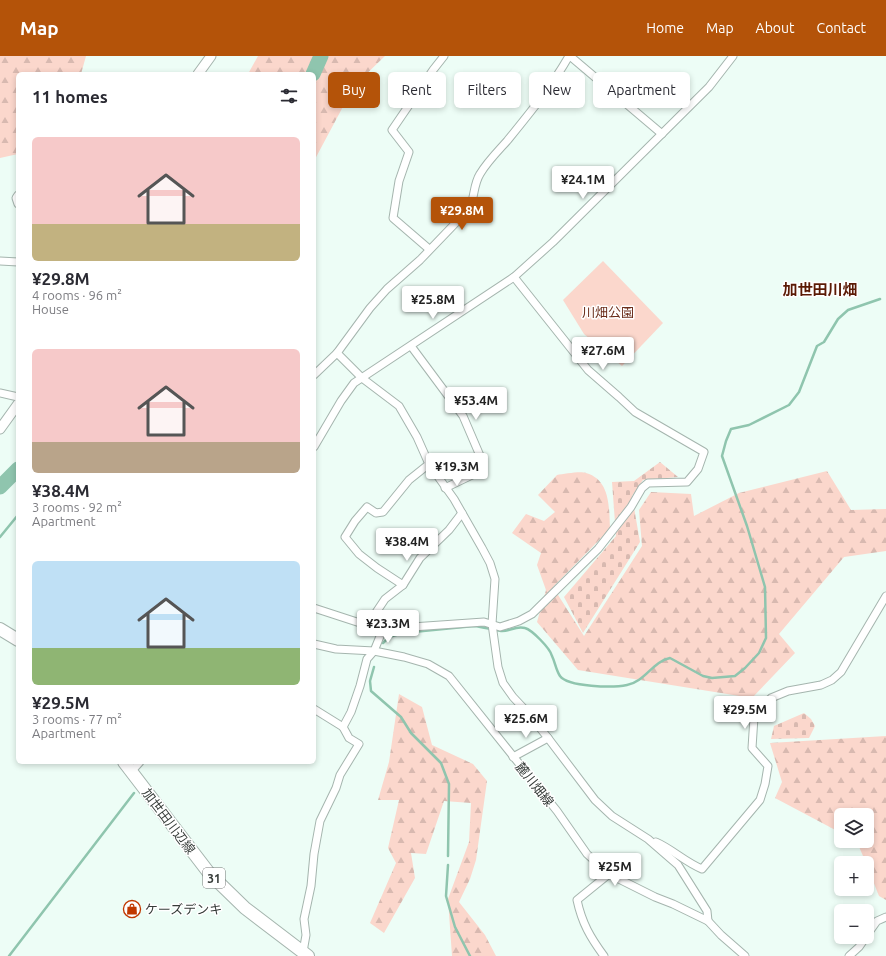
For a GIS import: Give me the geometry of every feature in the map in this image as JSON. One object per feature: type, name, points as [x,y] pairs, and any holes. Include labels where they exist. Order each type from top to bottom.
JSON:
[{"type":"main road","points":[[0,629],[16,639]]},
{"type":"main road","name":"加世田川辺線","points":[[128,767],[185,843],[222,887],[245,908],[305,954]]},
{"type":"street","points":[[199,72],[211,56]]},
{"type":"street","points":[[429,249],[393,218],[399,181],[409,152],[392,130],[444,56]]},
{"type":"street","points":[[316,373],[337,353],[370,308],[387,289],[420,260],[469,209],[472,204],[475,185],[480,174],[520,125],[558,75],[570,56],[662,134]]},
{"type":"street","points":[[316,444],[341,401],[354,383],[514,277],[564,232],[709,88],[733,56]]},
{"type":"street","points":[[0,261],[16,262]]},
{"type":"street","points":[[316,609],[360,622],[369,623],[383,629],[484,622],[500,627],[519,621],[532,614],[598,549],[631,507],[642,488],[648,483],[687,482],[698,469],[704,452],[635,412],[588,370],[514,277]]},
{"type":"street","points":[[411,346],[463,416],[481,458],[472,475],[445,488]]},
{"type":"street","points":[[337,353],[362,378],[399,406],[417,437],[429,464],[462,513],[490,563],[495,580],[492,624],[493,636],[498,667],[503,683],[596,800],[612,816],[648,839],[678,865],[707,911],[708,921]]},
{"type":"street","points":[[0,393],[16,397]]},
{"type":"street","points":[[0,429],[16,407]]},
{"type":"street","points":[[403,585],[371,564],[359,554],[345,537],[355,521],[368,507],[376,513],[383,512],[409,480],[429,464]]},
{"type":"street","points":[[369,623],[385,599],[403,585],[420,558],[449,530],[462,513]]},
{"type":"street","points":[[648,839],[663,845],[694,866],[702,869],[760,800],[765,784],[768,766],[752,748],[754,717],[760,707],[771,698],[788,691],[821,685],[832,680],[841,672],[886,596]]},
{"type":"street","points":[[343,727],[351,712],[367,659],[374,651],[383,629]]},
{"type":"street","name":"麓川畑線","points":[[316,644],[336,649],[374,651],[428,664],[449,676],[557,811],[587,854],[609,874],[708,921],[721,935],[745,956]]},
{"type":"street","points":[[305,954],[306,935],[304,919],[311,886],[314,854],[320,821],[336,788],[340,775],[358,744],[350,738],[343,727],[316,710]]},
{"type":"street","points":[[514,757],[548,738]]},
{"type":"street","points":[[604,956],[581,918],[577,900],[609,874]]},
{"type":"street","points":[[874,925],[877,921],[886,917]]},
{"type":"street","points":[[849,956],[861,944]]},
{"type":"green space","points":[[0,56],[86,56],[82,72],[16,72],[16,154],[0,158]]},
{"type":"green space","points":[[258,56],[385,56],[368,72],[328,72],[328,108],[342,108],[316,157],[316,72],[249,72]]},
{"type":"green space","name":"川畑公園","points":[[603,261],[663,323],[622,366],[584,334],[563,300]]},
{"type":"green space","points":[[660,462],[678,477],[643,480],[632,496],[640,542],[583,633],[564,597],[616,536],[612,482],[634,481]]},
{"type":"green space","points":[[827,471],[851,510],[886,509],[886,551],[844,557],[779,634],[795,653],[752,698],[578,670],[537,622],[546,590],[537,565],[541,553],[512,533],[526,514],[544,521],[555,512],[538,495],[557,475],[583,472],[594,477],[600,482],[604,489],[609,504],[610,529],[553,587],[584,636],[642,546],[639,510],[651,492],[691,494],[694,516],[739,493]]},
{"type":"green space","points":[[399,694],[422,707],[432,745],[473,764],[487,781],[476,860],[470,879],[459,902],[485,935],[496,956],[452,956],[448,899],[469,842],[471,803],[444,801],[426,854],[411,853],[415,878],[384,933],[370,923],[396,863],[388,848],[399,800],[378,800],[389,762]]},
{"type":"green space","points":[[804,713],[811,719],[815,726],[809,738],[771,739],[774,726]]},
{"type":"green space","points":[[886,736],[886,900],[879,896],[874,884],[874,856],[863,856],[860,848],[874,848],[874,808],[834,808],[834,829],[775,798],[782,782],[770,743]]},
{"type":"waterway","points":[[314,72],[321,56]]},
{"type":"waterway","points":[[383,643],[389,637],[403,633],[474,626],[501,631],[522,627],[532,632],[544,644],[551,653],[560,676],[565,680],[572,682],[591,686],[627,685],[639,680],[659,663],[670,658],[703,676],[712,678],[735,676],[759,653],[766,638],[765,587],[747,526],[722,456],[726,441],[731,429],[749,425],[789,405],[799,392],[817,346],[824,342],[838,319],[848,310],[880,299]]},
{"type":"waterway","points":[[0,487],[16,471]]},
{"type":"waterway","points":[[0,537],[16,517]]},
{"type":"waterway","points":[[374,667],[370,681],[371,691],[401,717],[411,733],[441,763],[449,784],[448,856]]},
{"type":"waterway","points":[[9,956],[134,793]]},
{"type":"waterway","points":[[448,865],[446,896],[455,927],[470,956]]},
{"type":"place","name":"ケーズデンキ","points":[[132,909]]},
{"type":"district","name":"加世田川畑","points":[[820,289]]}]
